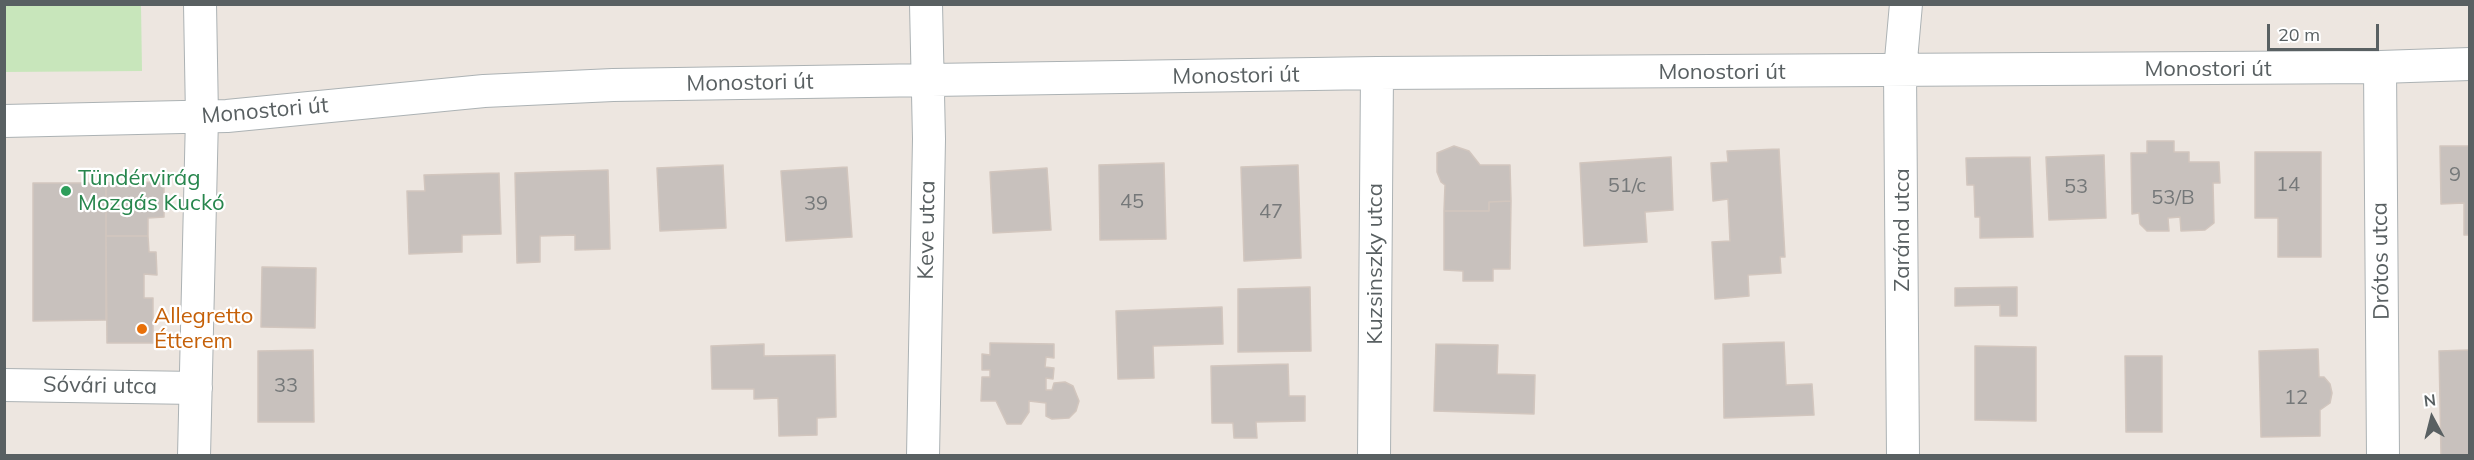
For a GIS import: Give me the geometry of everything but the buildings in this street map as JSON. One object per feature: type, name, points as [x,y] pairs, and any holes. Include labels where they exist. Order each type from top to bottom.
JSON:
[{"type":"street","points":[[194,456],[202,117],[200,4]]},
{"type":"street","name":"Keve utca","points":[[923,456],[928,80],[926,4]]},
{"type":"street","name":"Zaránd utca","points":[[1903,456],[1900,71],[1906,4]]},
{"type":"street","name":"Monostori út","points":[[4,121],[227,116],[484,91],[613,86],[1377,74],[2380,68],[2469,64]]},
{"type":"street","name":"Drótos utca","points":[[2380,68],[2384,456]]},
{"type":"street","name":"Kuzsinszky utca","points":[[1374,456],[1377,74]]},
{"type":"street","name":"Sóvári utca","points":[[4,385],[196,388]]},
{"type":"green space","points":[[4,5],[141,5],[142,71],[5,72]]},
{"type":"place","name":"Tündérvirág Mozgás Kuckó","points":[[66,191]]},
{"type":"place","name":"Allegretto Étterem","points":[[142,329]]}]
